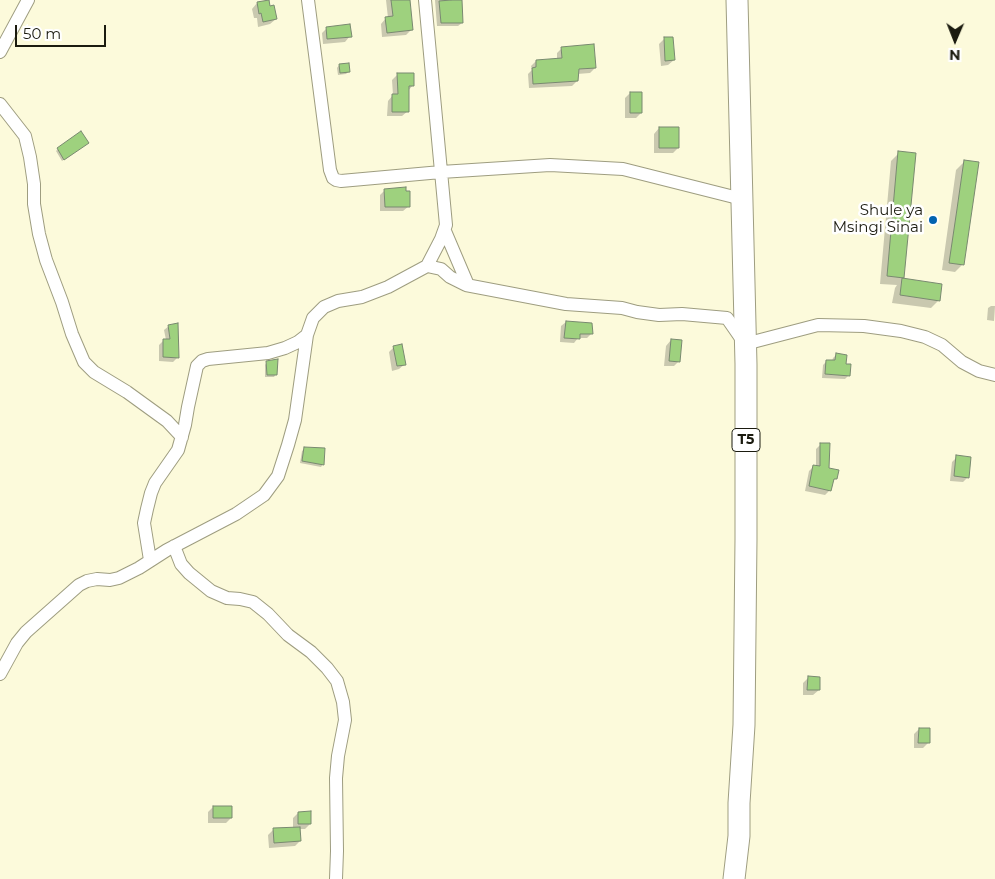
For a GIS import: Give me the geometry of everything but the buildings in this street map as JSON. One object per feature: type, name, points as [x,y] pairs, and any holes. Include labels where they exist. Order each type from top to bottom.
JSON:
[{"type":"highway","name":"T5","points":[[734,879],[740,836],[739,803],[744,726],[746,539],[745,344],[737,0]]},
{"type":"street","points":[[0,52],[28,0]]},
{"type":"street","points":[[308,0],[330,170],[333,178],[336,180],[550,165],[623,168],[742,199]]},
{"type":"street","points":[[0,674],[17,643],[26,632],[79,585],[92,580],[120,578],[174,546],[236,514],[264,495],[278,476],[288,444],[294,420],[307,335],[313,318],[324,307],[338,301],[362,297],[388,287],[427,266],[445,231],[446,225],[425,0]]},
{"type":"street","points":[[0,104],[24,136],[30,157],[39,234],[46,260],[84,362],[94,372],[127,392],[167,421],[182,438]]},
{"type":"street","points":[[445,231],[468,285]]},
{"type":"street","points":[[427,266],[441,269],[460,283],[566,304],[622,308],[659,315],[682,314],[727,318],[745,344],[818,325],[874,327],[901,331],[925,337],[942,345],[962,362],[980,371],[995,375]]},
{"type":"street","points":[[150,560],[144,523],[149,501],[155,483],[178,450],[197,366],[208,359],[268,353],[298,342],[307,335]]},
{"type":"street","points":[[174,546],[181,564],[188,573],[211,591],[227,598],[253,602],[268,614],[288,635],[311,652],[337,681],[344,702],[344,720],[336,778],[336,879]]},
{"type":"place","name":"Shule ya Msingi Sinai","points":[[933,220]]}]
